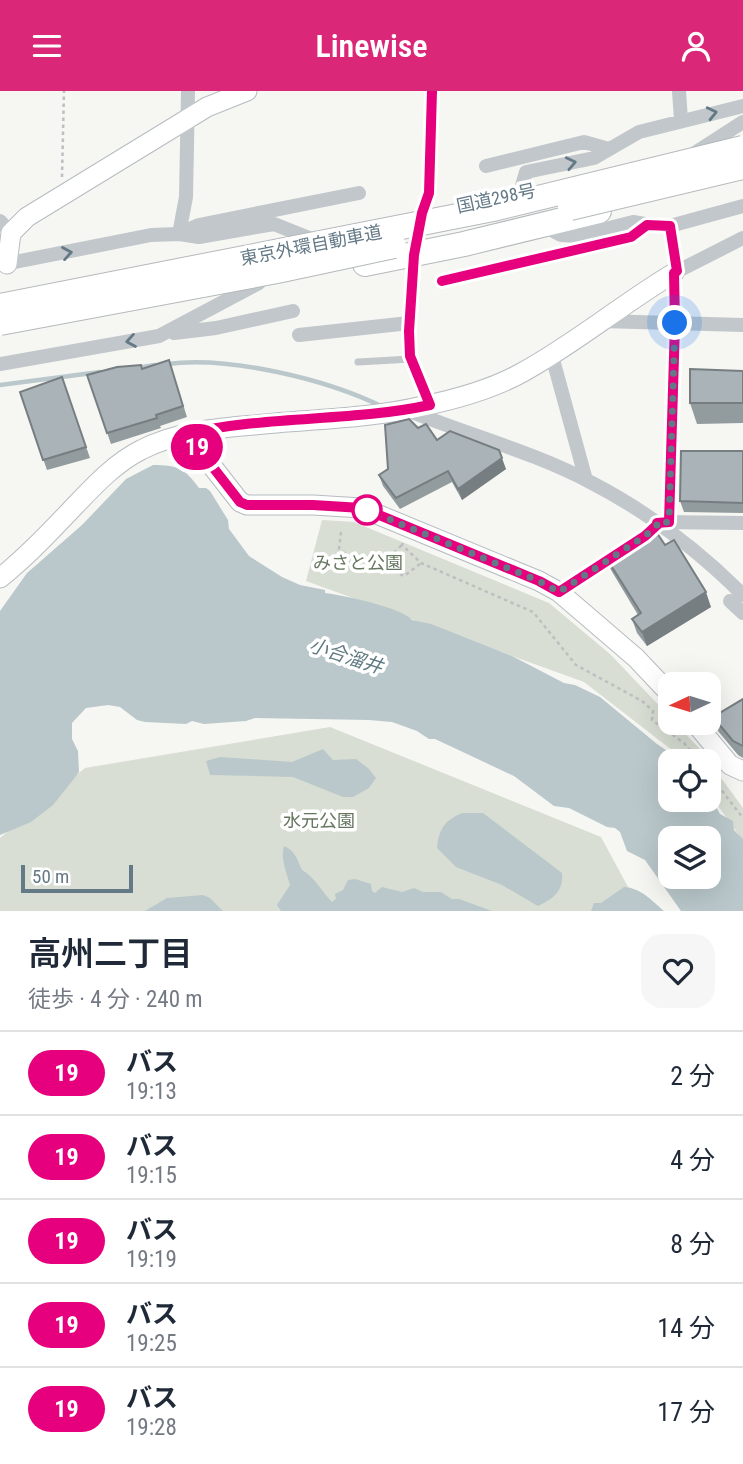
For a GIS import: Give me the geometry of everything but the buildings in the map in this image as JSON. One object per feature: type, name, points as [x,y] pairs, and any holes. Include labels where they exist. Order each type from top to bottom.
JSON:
[{"type":"highway","name":"国道298号","points":[[0,299],[520,193],[743,139]]},
{"type":"highway","name":"東京外環自動車道","points":[[0,306],[493,209],[743,148]]},
{"type":"highway","name":"東京外環自動車道","points":[[0,323],[317,262],[696,180],[743,167]]},
{"type":"highway","name":"国道298号","points":[[0,331],[414,255],[743,177]]},
{"type":"street","points":[[179,234],[186,197],[188,91]]},
{"type":"street","points":[[247,91],[206,107],[27,217],[6,227],[3,264],[151,235],[179,234],[199,237],[274,224],[309,238]]},
{"type":"street","points":[[430,405],[411,359],[410,324],[414,255],[422,213],[429,193],[432,91]]},
{"type":"street","points":[[679,91],[681,120]]},
{"type":"street","points":[[520,193],[526,172],[594,158],[639,132],[743,106]]},
{"type":"street","points":[[694,153],[743,122]]},
{"type":"street","points":[[486,166],[584,142],[609,149]]},
{"type":"street","points":[[179,234],[199,225],[359,194]]},
{"type":"street","points":[[542,225],[561,235],[578,236],[633,222],[670,226],[743,206]]},
{"type":"street","points":[[442,281],[631,237],[647,225]]},
{"type":"street","points":[[661,523],[675,323],[676,272],[670,226]]},
{"type":"street","points":[[0,578],[124,459],[143,448],[187,434],[219,428],[407,410],[495,385],[552,356],[676,272],[743,238]]},
{"type":"street","points":[[159,335],[259,283]]},
{"type":"street","points":[[0,364],[159,335],[216,328],[293,311]]},
{"type":"street","points":[[601,321],[743,325]]},
{"type":"street","points":[[299,335],[410,324]]},
{"type":"street","points":[[552,356],[586,480]]},
{"type":"street","points":[[407,410],[586,480],[661,523],[702,557],[737,598],[743,613]]},
{"type":"street","points":[[187,434],[240,502],[247,505],[362,508],[407,537],[539,581],[559,592],[636,658],[658,681]]},
{"type":"street","points":[[559,592],[661,523],[743,523]]},
{"type":"street","points":[[706,735],[736,768],[743,787]]},
{"type":"lane","points":[[358,362],[411,359]]},
{"type":"path","points":[[62,184],[64,91]]},
{"type":"path","points":[[341,533],[339,549],[366,569],[381,565],[407,537],[421,563],[533,612],[576,664],[642,701],[653,711],[652,720],[689,749]]},
{"type":"path","points":[[381,565],[404,576],[421,563]]},
{"type":"path","points":[[721,790],[743,818]]},
{"type":"green space","name":"みさと公園","points":[[322,520],[354,522],[549,603],[610,654],[658,704],[658,735],[687,735],[700,749],[671,749],[584,682],[306,581]]},
{"type":"green space","name":"水元公園","points":[[330,727],[601,837],[641,911],[0,911],[0,838],[85,768]]},
{"type":"green space","points":[[721,778],[743,808],[743,841],[721,810]]},
{"type":"water","name":"小合溜井","points":[[153,465],[180,469],[190,476],[199,488],[210,491],[228,520],[229,529],[249,556],[282,577],[300,585],[325,590],[325,593],[358,599],[397,611],[412,620],[431,624],[512,656],[564,683],[575,685],[600,697],[664,749],[658,749],[658,812],[719,812],[733,821],[734,830],[743,839],[743,911],[681,911],[665,889],[721,889],[721,826],[658,826],[658,878],[645,860],[627,851],[620,832],[615,828],[607,827],[569,808],[554,806],[514,776],[392,722],[255,718],[204,724],[192,721],[186,724],[145,722],[137,720],[120,707],[108,705],[86,708],[72,723],[72,739],[78,751],[79,772],[53,805],[31,822],[0,835],[0,611],[27,573],[82,525],[126,479]]},
{"type":"water","points":[[323,749],[333,760],[356,759],[376,778],[369,788],[353,797],[343,797],[293,777],[210,775],[206,761],[220,757],[292,762]]},
{"type":"water","points":[[462,813],[483,813],[562,873],[561,885],[556,894],[538,906],[502,885],[456,867],[437,848],[444,826]]},
{"type":"water","points":[[284,846],[294,853],[302,870],[332,902],[336,899],[335,894],[343,890],[348,880],[355,879],[371,884],[375,893],[382,887],[402,892],[414,888],[423,892],[441,892],[452,899],[492,911],[281,911],[277,905],[290,885],[283,861]]},
{"type":"water","points":[[624,887],[641,892],[664,911],[591,911],[594,903],[601,903]]},
{"type":"water","points":[[203,895],[223,911],[145,911],[167,898]]},
{"type":"waterway","points":[[167,364],[219,363],[277,372],[334,387],[383,407]]},
{"type":"waterway","points":[[136,368],[155,365]]},
{"type":"waterway","points":[[0,385],[100,372]]},
{"type":"bus line","name":"19","points":[[432,91],[429,193],[422,213],[414,255],[409,331],[410,356],[430,405],[367,415],[219,428],[187,434],[240,502],[247,505],[362,508],[539,581],[559,592],[645,536],[657,523],[669,522],[674,273],[677,271],[670,226],[647,225],[631,237],[442,281]]},
{"type":"route","points":[[367,510],[539,581],[559,592],[645,536],[657,523],[669,522],[675,323]]}]
